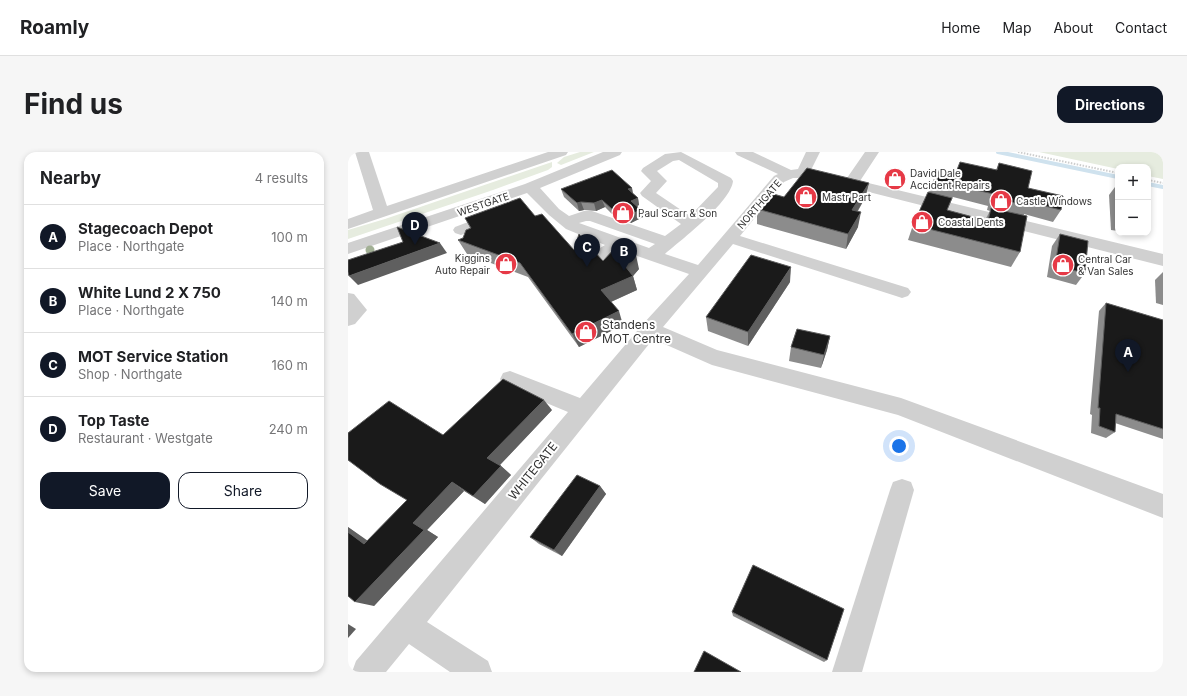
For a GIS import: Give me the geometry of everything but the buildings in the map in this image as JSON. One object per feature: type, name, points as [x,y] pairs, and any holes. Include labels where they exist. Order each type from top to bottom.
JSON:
[{"type":"street","points":[[348,224],[562,152]]},
{"type":"street","name":"WESTGATE","points":[[348,249],[530,187],[615,152]]},
{"type":"street","points":[[742,152],[781,170],[796,174],[851,183],[1157,259],[1155,250],[1163,243]]},
{"type":"street","points":[[796,174],[813,152]]},
{"type":"street","points":[[851,183],[872,152]]},
{"type":"street","points":[[652,255],[691,224],[725,188],[726,181],[681,156],[670,157],[648,171],[660,181],[647,193],[691,224]]},
{"type":"street","points":[[360,157],[382,213]]},
{"type":"street","name":"NORTHGATE","points":[[701,272],[779,179],[796,174]]},
{"type":"street","points":[[530,187],[572,226],[701,272]]},
{"type":"street","points":[[451,214],[466,239],[513,210]]},
{"type":"street","points":[[567,222],[584,216],[592,216],[668,242]]},
{"type":"street","points":[[730,238],[902,292]]},
{"type":"street","points":[[594,259],[609,251],[617,243]]},
{"type":"street","name":"WHITEGATE","points":[[367,672],[584,408],[650,329],[701,272]]},
{"type":"street","points":[[348,299],[358,310],[348,319]]},
{"type":"street","points":[[650,329],[712,357],[901,407],[1163,506]]},
{"type":"street","points":[[510,379],[584,408]]},
{"type":"street","points":[[847,672],[902,490]]},
{"type":"street","points":[[406,625],[477,672]]},
{"type":"path","points":[[1018,152],[1115,172]]},
{"type":"path","points":[[1151,181],[1163,183]]},
{"type":"shaded area","points":[[580,152],[594,152],[561,165],[557,163],[564,157]]},
{"type":"shaded area","points":[[1039,152],[1163,152],[1163,179],[1151,177],[1151,164],[1115,164],[1115,168]]},
{"type":"shaded area","points":[[552,162],[552,167],[548,170],[348,239],[348,230],[385,219]]},
{"type":"waterway","points":[[998,152],[1115,176]]},
{"type":"waterway","points":[[1151,185],[1163,187]]},
{"type":"place","name":"David Dale Accident Repairs","points":[[895,179]]},
{"type":"place","name":"Mastr Part","points":[[806,197]]},
{"type":"place","name":"Castle Windows","points":[[1001,201]]},
{"type":"place","name":"Paul Scarr & Son","points":[[623,213]]},
{"type":"place","name":"Coastal Dents","points":[[922,222]]},
{"type":"place","name":"Top Taste","points":[[415,245]]},
{"type":"place","name":"Kiggins Auto Repair","points":[[506,264]]},
{"type":"place","name":"Central Car & Van Sales","points":[[1063,265]]},
{"type":"place","name":"MOT Service Station","points":[[587,267]]},
{"type":"place","name":"White Lund 2 X 750","points":[[624,271]]},
{"type":"place","name":"Standens MOT Centre","points":[[586,332]]},
{"type":"place","name":"Stagecoach Depot","points":[[1128,372]]}]
